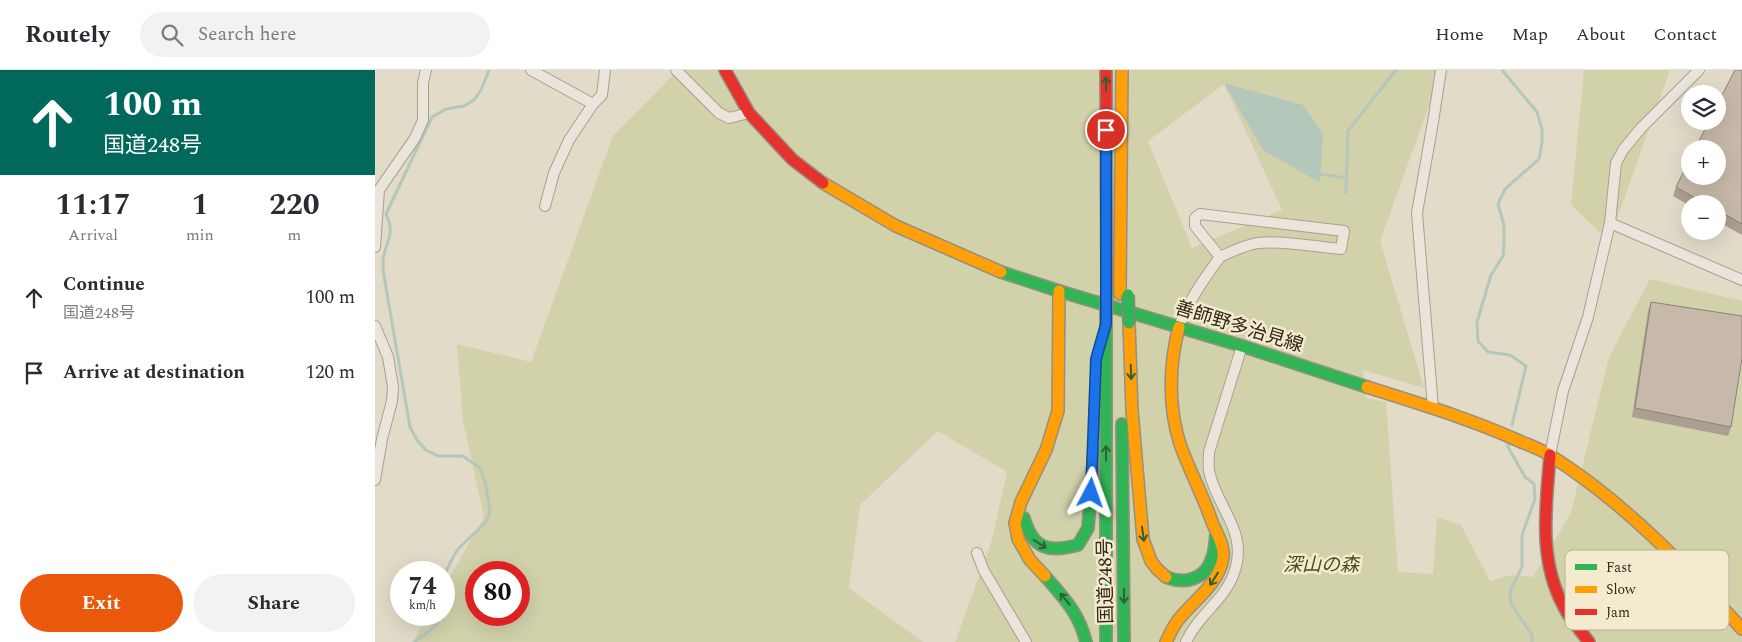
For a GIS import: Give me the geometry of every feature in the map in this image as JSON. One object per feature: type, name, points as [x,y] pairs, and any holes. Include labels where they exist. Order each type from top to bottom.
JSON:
[{"type":"main road","name":"善師野多治見線","points":[[725,70],[749,113],[793,160],[822,182],[888,222],[990,268],[1059,291],[1242,346],[1483,425],[1550,455],[1602,492],[1665,550]]},
{"type":"main road","name":"国道248号","points":[[1106,70],[1106,642]]},
{"type":"main road","name":"国道248号","points":[[1122,70],[1125,322],[1124,642]]},
{"type":"main road","points":[[1059,291],[1058,411],[1046,450],[1021,502],[1015,523],[1018,539],[1029,560],[1069,603],[1082,625],[1086,642]]},
{"type":"main road","points":[[1095,418],[1096,359],[1106,320]]},
{"type":"main road","points":[[1125,322],[1142,529],[1149,557],[1160,573],[1171,580],[1184,582],[1198,577],[1208,568],[1213,558],[1216,534]]},
{"type":"main road","points":[[1166,642],[1170,629],[1212,584],[1220,570],[1223,557],[1221,543],[1216,534],[1212,517],[1175,427],[1173,358],[1179,327]]},
{"type":"main road","points":[[1021,502],[1027,532],[1035,542],[1044,548],[1054,550],[1077,545],[1088,528],[1093,476],[1094,437]]},
{"type":"main road","points":[[1550,455],[1545,522],[1545,552],[1549,570],[1565,609]]},
{"type":"main road","name":"善師野多治見線","points":[[1729,615],[1742,629]]},
{"type":"main road","points":[[1580,630],[1589,642]]},
{"type":"street","points":[[375,247],[379,190],[415,138],[423,120],[423,83],[426,70]]},
{"type":"street","points":[[531,70],[593,104]]},
{"type":"street","points":[[545,206],[554,173],[569,140],[593,104],[602,96],[605,70]]},
{"type":"street","points":[[676,70],[719,112],[729,118],[749,113]]},
{"type":"street","points":[[1433,408],[1417,213],[1441,70]]},
{"type":"street","points":[[1550,455],[1563,391],[1588,317],[1611,223],[1616,163],[1623,150],[1641,128],[1699,70]]},
{"type":"street","points":[[1179,327],[1183,313],[1220,257],[1238,248],[1259,243],[1341,250],[1344,231],[1200,214],[1195,218],[1195,226],[1220,257]]},
{"type":"street","points":[[1611,223],[1742,280]]},
{"type":"street","points":[[375,326],[388,357],[393,387],[392,401],[382,439],[375,480]]},
{"type":"street","points":[[1186,642],[1191,630],[1227,589],[1234,573],[1238,555],[1238,540],[1233,524],[1215,488],[1209,470],[1209,452],[1242,346]]},
{"type":"street","points":[[977,553],[984,571],[1026,642]]},
{"type":"green space","name":"深山の森","points":[[678,70],[1442,70],[1380,241],[1424,388],[1363,370],[1366,398],[1386,402],[1398,572],[1433,574],[1437,517],[1461,525],[1490,581],[1511,575],[1533,577],[1571,513],[1609,357],[1650,279],[1742,301],[1742,642],[955,642],[992,540],[1007,472],[938,431],[860,505],[849,588],[923,642],[413,642],[422,626],[455,626],[455,568],[484,517],[463,421],[457,344],[531,362],[613,136]],"holes":[[[1224,84],[1282,210],[1192,248],[1148,141]]]},
{"type":"green space","points":[[1584,70],[1670,70],[1609,241],[1571,205]]},
{"type":"shaded area","points":[[1224,83],[1303,105],[1323,134],[1320,183],[1263,150]]},
{"type":"building","points":[[1735,70],[1742,70],[1742,224],[1726,215],[1726,195],[1690,195],[1676,187],[1681,177],[1681,185],[1726,185],[1726,140],[1700,140],[1704,130],[1726,130],[1726,88]]},
{"type":"building","points":[[1651,302],[1742,316],[1742,358],[1731,427],[1635,408]]},
{"type":"waterway","points":[[451,561],[458,549],[487,521],[490,511],[485,481],[480,468],[463,456],[438,456],[426,450],[417,440],[410,427],[383,272],[384,253],[390,233],[386,214],[432,117],[446,109],[464,106],[474,100],[481,90],[489,70]]},
{"type":"waterway","points":[[1346,193],[1348,131],[1396,70]]},
{"type":"waterway","points":[[1502,70],[1537,112],[1542,129],[1539,159],[1505,189],[1498,204],[1504,225],[1503,256],[1491,275],[1477,322],[1478,341],[1488,352],[1510,355],[1526,366],[1512,425]]},
{"type":"waterway","points":[[1320,174],[1346,178]]},
{"type":"waterway","points":[[1508,444],[1525,477],[1534,484],[1535,499],[1522,535],[1522,567],[1510,591],[1511,604],[1532,635],[1532,642]]},
{"type":"waterway","points":[[414,642],[435,626]]},
{"type":"traffic: fast","points":[[1001,272],[1242,346],[1367,387]]},
{"type":"traffic: fast","points":[[1106,316],[1107,290]]},
{"type":"traffic: fast","points":[[1128,295],[1129,323]]},
{"type":"traffic: fast","points":[[1106,316],[1106,642]]},
{"type":"traffic: fast","points":[[1122,424],[1124,642]]},
{"type":"traffic: fast","points":[[1024,518],[1032,536],[1043,546],[1058,549],[1078,545],[1088,528],[1094,451]]},
{"type":"traffic: fast","points":[[1166,577],[1187,580],[1205,571],[1213,555],[1216,534]]},
{"type":"traffic: fast","points":[[1045,576],[1075,614],[1086,642]]},
{"type":"traffic: slow","points":[[1120,294],[1122,70]]},
{"type":"traffic: slow","points":[[823,183],[896,226],[1001,272]]},
{"type":"traffic: slow","points":[[1045,576],[1030,560],[1018,539],[1015,523],[1021,502],[1046,450],[1058,411],[1059,291]]},
{"type":"traffic: slow","points":[[1129,323],[1132,410],[1143,539],[1151,561],[1166,577]]},
{"type":"traffic: slow","points":[[1166,642],[1177,622],[1217,576],[1223,558],[1220,539],[1180,444],[1173,415],[1171,386],[1173,356],[1179,327]]},
{"type":"traffic: slow","points":[[1367,387],[1442,411],[1543,451],[1604,494],[1667,550]]},
{"type":"traffic: slow","points":[[1729,615],[1742,629]]},
{"type":"traffic: jam","points":[[725,70],[749,113],[793,160],[823,183]]},
{"type":"traffic: jam","points":[[1106,70],[1107,290]]},
{"type":"traffic: jam","points":[[1550,455],[1546,513],[1547,552],[1550,571],[1565,610]]},
{"type":"traffic: jam","points":[[1579,630],[1589,642]]},
{"type":"route","points":[[1091,493],[1096,359],[1106,324],[1106,130]]}]
